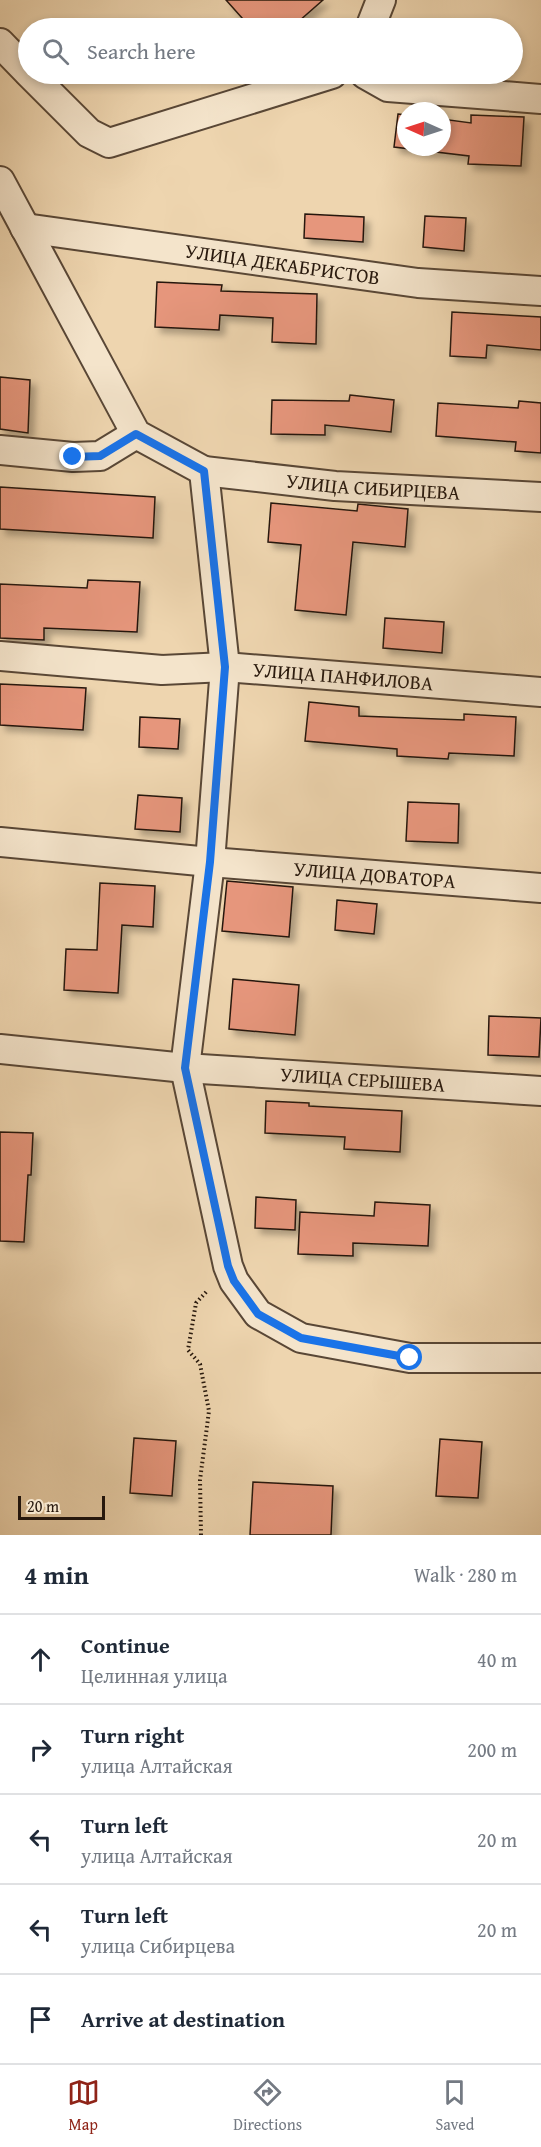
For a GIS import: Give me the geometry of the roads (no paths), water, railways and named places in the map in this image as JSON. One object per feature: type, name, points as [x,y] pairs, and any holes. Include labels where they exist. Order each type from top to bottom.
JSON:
[{"type":"street","points":[[374,18],[381,0]]},
{"type":"street","points":[[0,44],[18,62]]},
{"type":"street","points":[[40,84],[89,133],[109,143],[300,84]]},
{"type":"street","points":[[383,84],[388,87],[541,99]]},
{"type":"street","points":[[0,181],[136,434],[204,471],[225,667],[210,862],[185,1068],[228,1266],[234,1281],[258,1314],[301,1338],[410,1358],[541,1358]]},
{"type":"street","name":"УЛИЦА ДЕКАБРИСТОВ","points":[[25,228],[418,283],[541,291]]},
{"type":"street","points":[[0,450],[73,457],[100,456],[136,434]]},
{"type":"street","name":"УЛИЦА СИБИРЦЕВА","points":[[204,471],[335,486],[541,497]]},
{"type":"street","name":"УЛИЦА ПАНФИЛОВА","points":[[0,656],[162,670],[225,667],[541,692]]},
{"type":"street","name":"УЛИЦА ДОВАТОРА","points":[[0,842],[210,862],[541,888]]},
{"type":"street","name":"УЛИЦА СЕРЫШЕВА","points":[[0,1048],[185,1068],[541,1091]]}]
